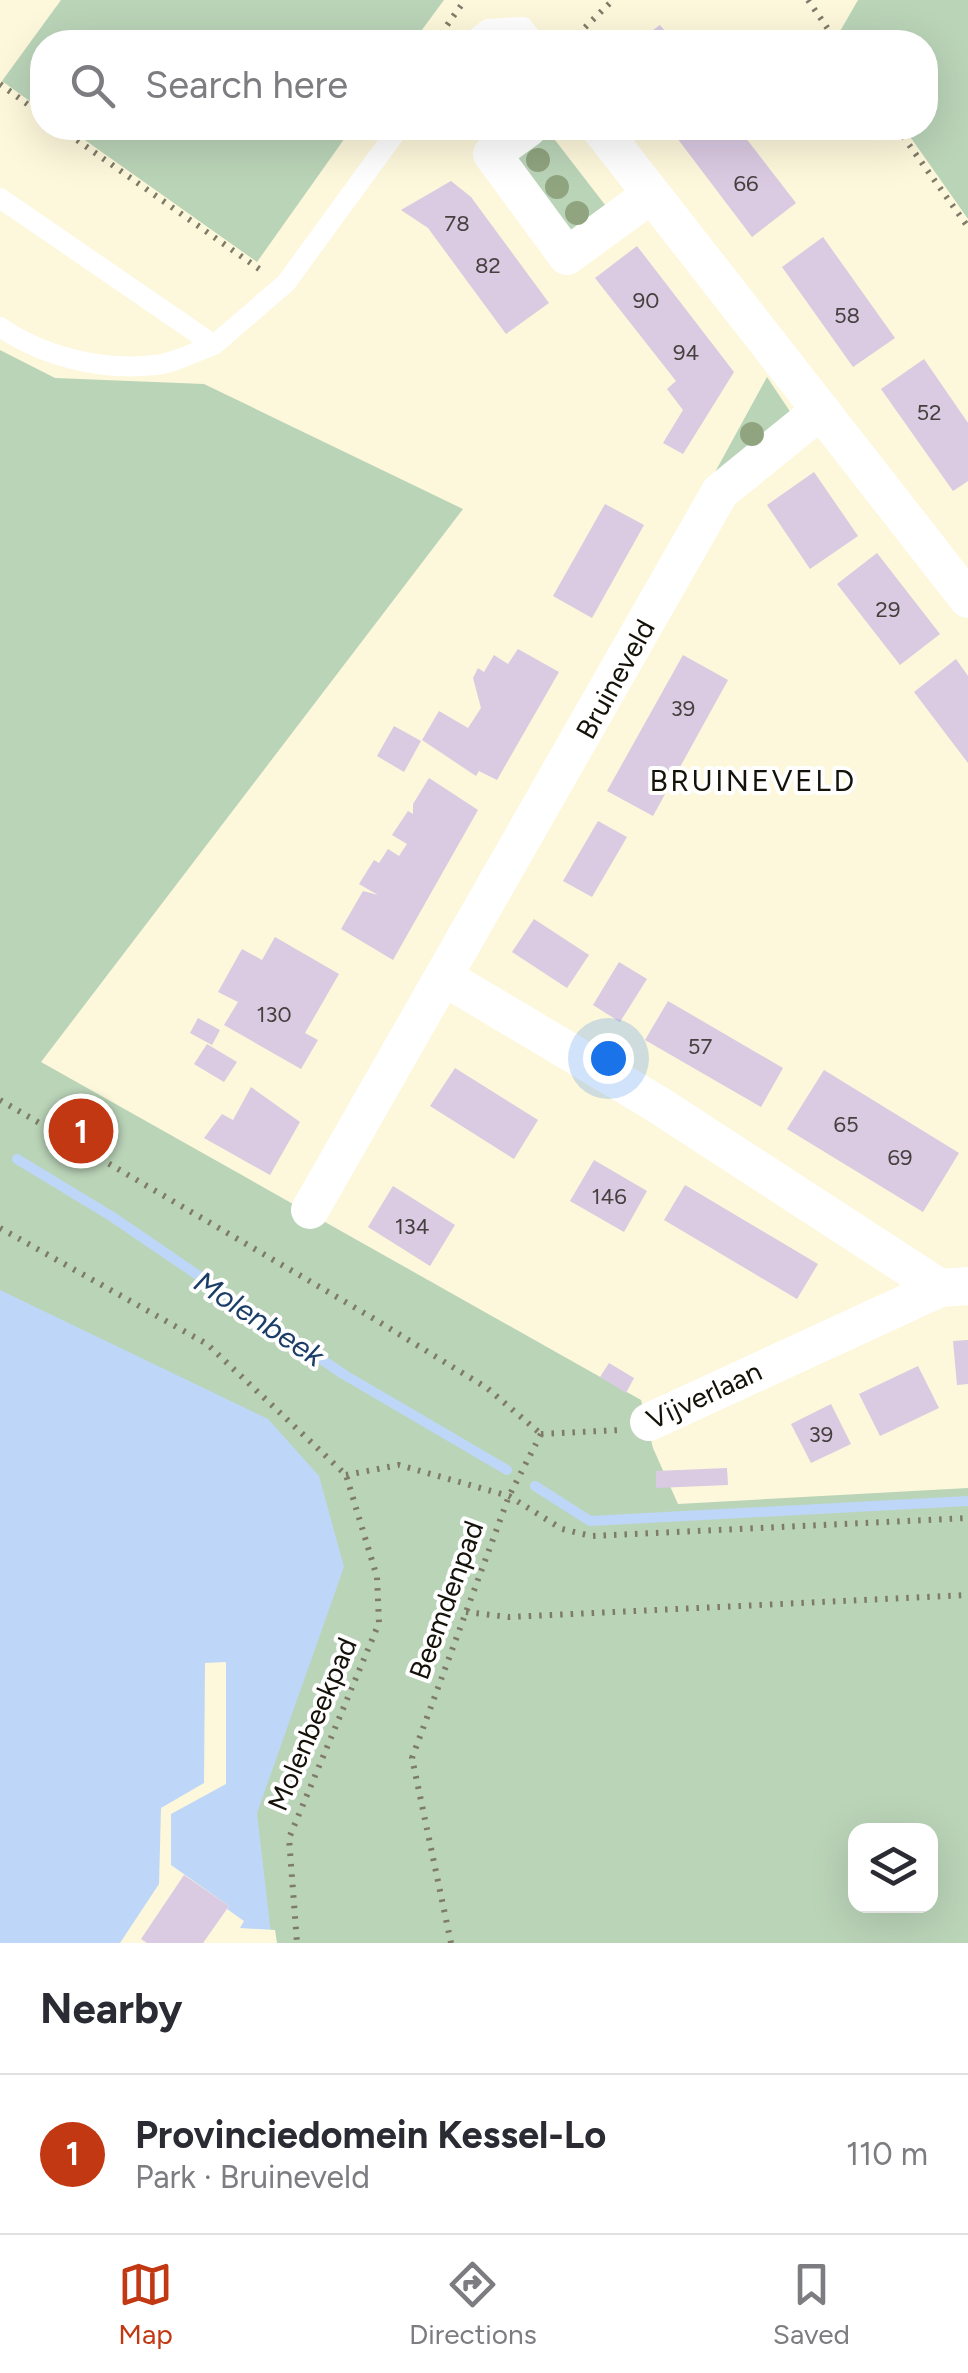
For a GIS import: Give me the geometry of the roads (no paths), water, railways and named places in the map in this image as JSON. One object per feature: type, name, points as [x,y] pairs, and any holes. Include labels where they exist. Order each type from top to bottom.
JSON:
[{"type":"street","points":[[511,140],[492,154],[567,256],[650,196]]},
{"type":"street","points":[[609,140],[968,599]]},
{"type":"street","name":"Bruineveld","points":[[310,1210],[720,492],[821,410]]},
{"type":"street","points":[[444,977],[954,1286]]},
{"type":"street","name":"Vijverlaan","points":[[650,1422],[954,1286]]},
{"type":"lane","points":[[488,30],[524,30]]},
{"type":"lane","points":[[0,326],[22,342],[86,364],[158,365],[214,345],[286,283],[390,140]]},
{"type":"lane","points":[[0,198],[214,345]]},
{"type":"water","points":[[0,1290],[268,1419],[319,1476],[344,1567],[257,1813],[272,1943],[0,1943]]},
{"type":"waterway","name":"Molenbeek","points":[[17,1159],[111,1216],[343,1374],[507,1470]]},
{"type":"waterway","name":"Molenbeek","points":[[535,1486],[590,1521],[968,1501]]},
{"type":"place","name":"Provinciedomein Kessel-Lo","points":[[81,1131]]},
{"type":"district","name":"BRUINEVELD","points":[[753,781]]}]
